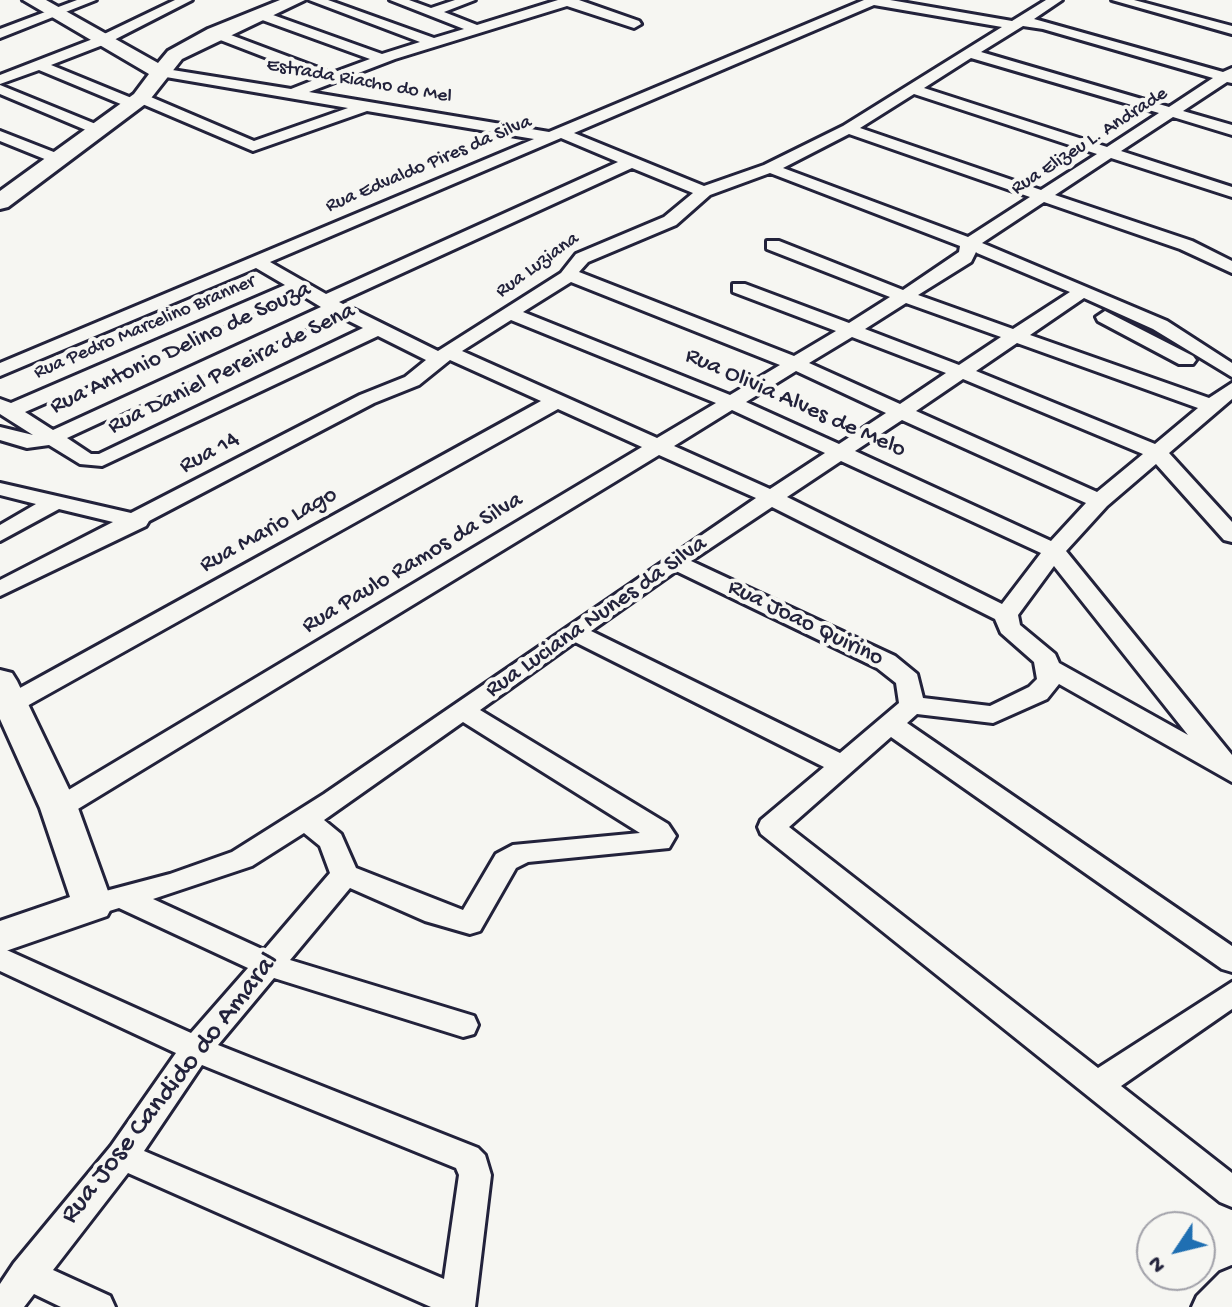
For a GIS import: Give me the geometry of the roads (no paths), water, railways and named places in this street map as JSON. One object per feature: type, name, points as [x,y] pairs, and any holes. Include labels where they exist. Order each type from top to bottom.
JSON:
[{"type":"street","points":[[32,0],[160,72]]},
{"type":"street","points":[[0,34],[89,0]]},
{"type":"street","points":[[0,80],[103,40],[185,0]]},
{"type":"street","points":[[0,202],[137,101],[175,55],[215,33],[296,0]]},
{"type":"street","points":[[316,0],[434,43]]},
{"type":"street","points":[[397,0],[479,30]]},
{"type":"street","points":[[432,12],[468,0]]},
{"type":"street","points":[[874,0],[1045,25],[1230,79]]},
{"type":"street","name":"Rua Edvaldo Pires da Silva","points":[[0,370],[874,0]]},
{"type":"street","points":[[704,192],[770,168],[848,129],[909,88],[1055,0]]},
{"type":"street","points":[[1119,0],[1232,30]]},
{"type":"street","points":[[294,93],[383,59],[570,1],[634,24]]},
{"type":"street","points":[[259,14],[383,59]]},
{"type":"street","points":[[215,33],[331,78]]},
{"type":"street","points":[[969,53],[1232,130]]},
{"type":"street","points":[[231,82],[289,61]]},
{"type":"street","points":[[39,65],[253,146],[370,105]]},
{"type":"street","points":[[0,66],[15,74]]},
{"type":"street","name":"Estrada Riacho do Mel","points":[[160,72],[556,135],[704,192]]},
{"type":"street","name":"Rua Elizeu L. Andrade","points":[[1121,154],[1171,113],[1230,79]]},
{"type":"street","name":"Rua Elizeu L. Andrade","points":[[971,251],[1121,154],[1190,118],[1230,79]]},
{"type":"street","points":[[909,88],[1232,192]]},
{"type":"street","points":[[0,89],[98,130]]},
{"type":"street","points":[[848,129],[1186,245],[1232,268]]},
{"type":"street","points":[[0,136],[58,159]]},
{"type":"street","name":"Rua Antonio Delino de Souza","points":[[49,439],[632,162]]},
{"type":"street","points":[[770,168],[1076,296],[1160,325],[1232,371]]},
{"type":"street","name":"Rua Luziana","points":[[444,356],[570,275],[571,268],[582,258],[670,221],[704,192]]},
{"type":"street","points":[[773,245],[903,296],[1212,406]]},
{"type":"street","name":"Rua Paulo Ramos da Silva","points":[[59,808],[851,330],[971,251]]},
{"type":"street","points":[[258,262],[377,329],[660,446],[772,498],[1006,615]]},
{"type":"street","points":[[570,275],[793,363],[1099,501]]},
{"type":"street","name":"Rua Pedro Marcelino Branner","points":[[5,408],[298,286]]},
{"type":"street","points":[[739,288],[964,373],[1157,452],[1232,535]]},
{"type":"street","points":[[1076,296],[1232,389],[1099,501],[1054,551],[1006,615],[1009,628],[1046,659],[1049,681],[1038,693],[993,715],[912,705],[771,830],[1232,1192]]},
{"type":"street","name":"Rua Luciana Nunes da Silva","points":[[108,901],[242,859],[463,711],[676,562],[1076,296]]},
{"type":"street","name":"Rua Olivia Alves de Melo","points":[[511,314],[731,402],[1054,551]]},
{"type":"street","name":"Rua Daniel Pereira de Sena","points":[[49,439],[87,460],[110,457],[377,329]]},
{"type":"street","name":"Rua 14","points":[[0,589],[138,521],[367,399],[412,381],[444,356]]},
{"type":"street","name":"Rua Mario Lago","points":[[5,693],[555,402]]},
{"type":"street","points":[[5,408],[49,439]]},
{"type":"street","points":[[0,433],[27,442],[49,439]]},
{"type":"street","points":[[0,489],[138,521]]},
{"type":"street","points":[[0,534],[57,501]]},
{"type":"street","points":[[1054,551],[1231,772]]},
{"type":"street","name":"Rua Joao Quirino","points":[[676,562],[886,662],[908,680],[912,705]]},
{"type":"street","points":[[576,633],[843,765]]},
{"type":"street","points":[[1049,668],[1231,772]]},
{"type":"street","points":[[5,693],[59,808],[108,901]]},
{"type":"street","points":[[305,819],[331,841],[345,875],[435,913],[470,923],[506,861],[523,852],[659,841],[662,836],[658,831],[463,711]]},
{"type":"street","points":[[891,724],[1232,961]]},
{"type":"street","name":"Rua Jose Candido do Amaral","points":[[3,1307],[122,1156],[196,1049],[345,875]]},
{"type":"street","points":[[0,937],[108,901],[267,964],[463,1025]]},
{"type":"street","points":[[0,958],[196,1049],[467,1158],[474,1165],[458,1304],[122,1156]]},
{"type":"street","points":[[1097,1085],[1232,994]]},
{"type":"street","points":[[26,1274],[98,1307]]},
{"type":"street","points":[[1209,1307],[1232,1284]]}]
